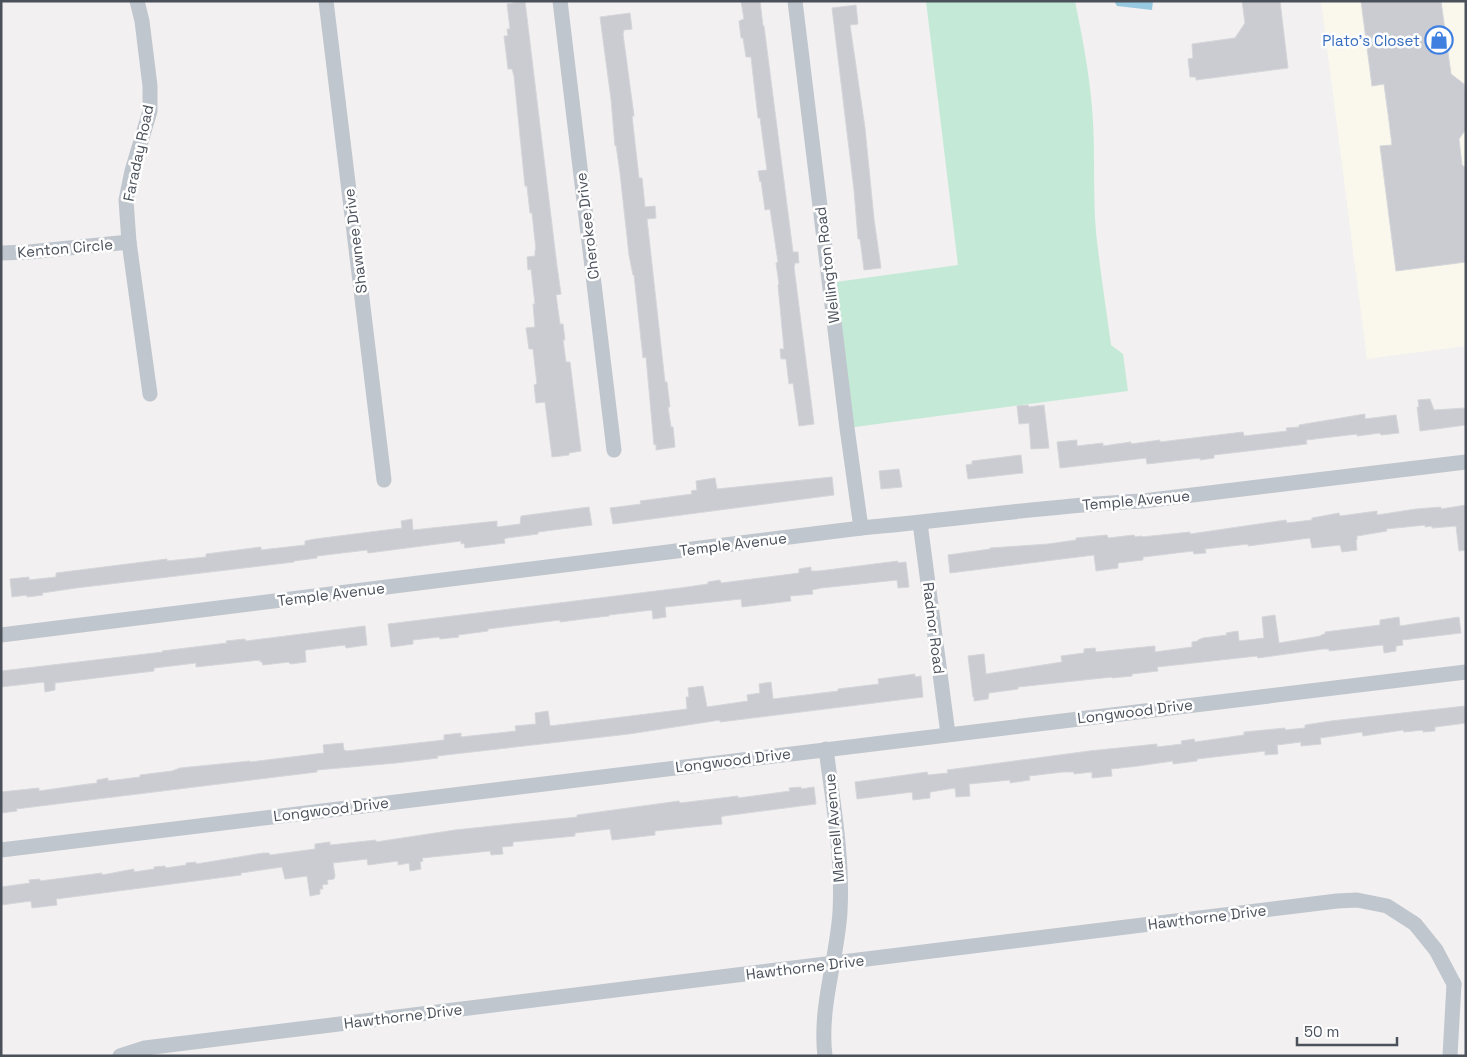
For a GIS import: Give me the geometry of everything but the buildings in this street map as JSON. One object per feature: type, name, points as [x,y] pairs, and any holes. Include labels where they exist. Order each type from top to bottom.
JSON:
[{"type":"street","name":"Faraday Road","points":[[137,1],[142,20],[150,86],[150,111],[132,171],[126,200],[129,242],[150,394]]},
{"type":"street","name":"Shawnee Drive","points":[[326,1],[384,480]]},
{"type":"street","name":"Cherokee Drive","points":[[560,1],[614,450]]},
{"type":"street","name":"Wellington Road","points":[[794,1],[846,428],[861,528]]},
{"type":"street","name":"Kenton Circle","points":[[1,253],[129,242]]},
{"type":"street","name":"Temple Avenue","points":[[1,635],[861,528],[1143,500],[1466,462]]},
{"type":"street","name":"Radnor Road","points":[[920,523],[948,734]]},
{"type":"street","name":"Longwood Drive","points":[[1,850],[1449,672],[1466,672]]},
{"type":"street","name":"Marnell Avenue","points":[[825,1056],[825,1008],[829,980],[834,963],[840,912],[840,856],[826,749]]},
{"type":"street","name":"Hawthorne Drive","points":[[120,1056],[145,1048],[1337,901],[1357,900],[1386,906],[1415,924],[1460,983]]},
{"type":"street","points":[[1450,1056],[1460,983]]},
{"type":"shaded area","points":[[1321,1],[1466,1],[1466,346],[1367,359]]},
{"type":"green space","points":[[926,1],[1075,1],[1092,107],[1095,218],[1101,274],[1111,345],[1123,354],[1128,391],[847,428],[829,283],[958,265]]},
{"type":"water","points":[[1114,1],[1153,1],[1152,10],[1117,6]]},
{"type":"place","name":"Plato's Closet","points":[[1439,40]]}]
